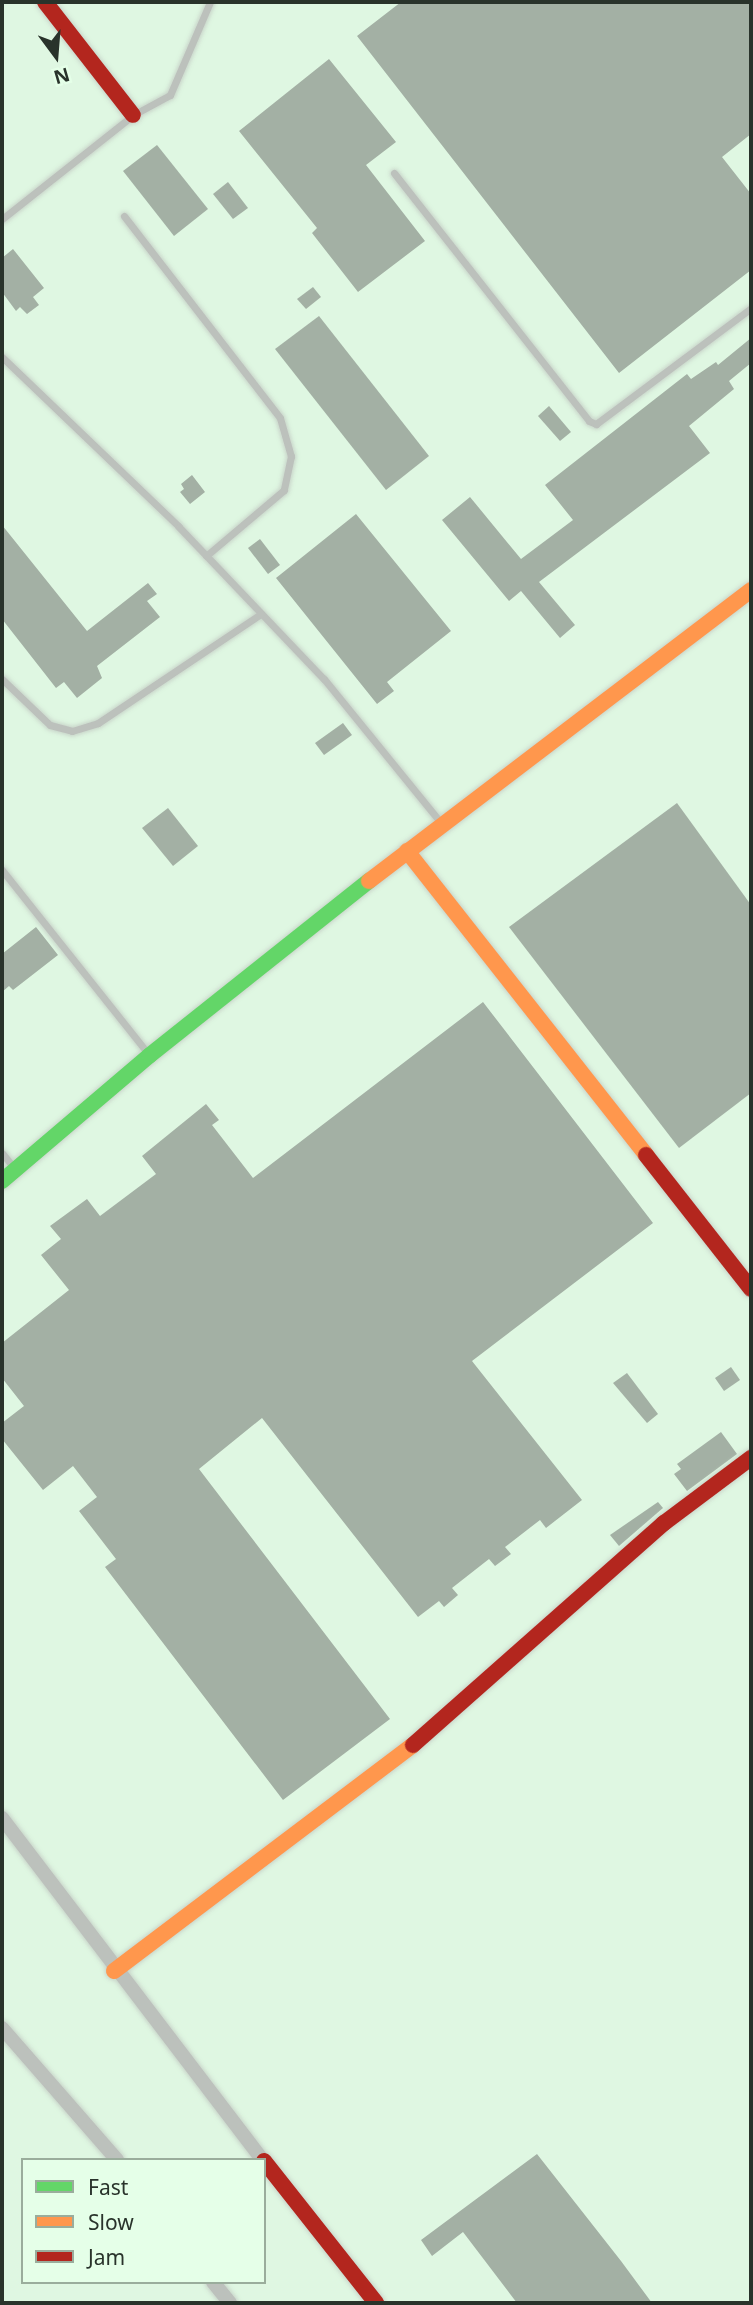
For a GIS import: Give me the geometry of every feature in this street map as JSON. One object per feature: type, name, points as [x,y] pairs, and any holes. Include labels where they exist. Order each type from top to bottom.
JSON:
[{"type":"street","points":[[45,2],[133,115]]},
{"type":"street","points":[[2,1181],[150,1055],[441,824],[751,590]]},
{"type":"street","points":[[407,851],[751,1289]]},
{"type":"street","points":[[114,1971],[402,1754],[664,1523],[751,1458]]},
{"type":"street","points":[[2,1818],[114,1971],[262,2158]]},
{"type":"street","points":[[2,2028],[115,2158]]},
{"type":"street","points":[[266,2163],[376,2303]]},
{"type":"street","points":[[215,2284],[230,2303]]},
{"type":"lane","points":[[2,219],[133,115],[170,95],[210,2]]},
{"type":"lane","points":[[394,173],[589,421],[596,424],[751,308]]},
{"type":"lane","points":[[124,216],[280,418],[291,456],[284,490],[206,556]]},
{"type":"lane","points":[[2,356],[206,556],[324,679],[441,824]]},
{"type":"lane","points":[[2,679],[50,725],[72,731],[98,723],[261,614]]},
{"type":"lane","points":[[2,870],[150,1055]]},
{"type":"lane","points":[[2,1153],[15,1169]]},
{"type":"shaded area","points":[[2,2],[751,2],[751,2303],[2,2303]]},
{"type":"building","points":[[401,2],[751,2],[751,134],[722,157],[751,194],[751,270],[619,373],[357,36]]},
{"type":"building","points":[[329,59],[396,142],[366,165],[425,241],[358,292],[312,233],[317,228],[239,131]]},
{"type":"building","points":[[157,145],[208,209],[174,236],[123,171]]},
{"type":"building","points":[[228,182],[248,208],[233,219],[213,194]]},
{"type":"building","points":[[13,249],[44,288],[33,297],[39,305],[27,314],[20,307],[16,311],[2,292],[2,258]]},
{"type":"building","points":[[313,287],[321,297],[306,309],[297,299]]},
{"type":"building","points":[[319,316],[429,456],[386,490],[275,349]]},
{"type":"building","points":[[751,338],[751,363],[729,381],[734,389],[689,426],[710,453],[539,582],[575,625],[560,638],[521,591],[509,601],[442,520],[470,497],[521,559],[573,520],[545,485],[687,374],[691,379],[716,362],[718,365]]},
{"type":"building","points":[[549,406],[571,432],[560,441],[538,416]]},
{"type":"building","points":[[192,475],[205,492],[190,504],[180,492],[184,489],[181,484]]},
{"type":"building","points":[[356,514],[451,631],[387,682],[394,691],[377,704],[276,578]]},
{"type":"building","points":[[2,525],[87,631],[148,583],[157,594],[147,601],[160,617],[97,666],[102,678],[77,698],[64,682],[56,688],[2,619]]},
{"type":"building","points":[[260,539],[280,565],[268,574],[248,548]]},
{"type":"building","points":[[343,723],[352,735],[324,755],[315,743]]},
{"type":"building","points":[[677,803],[751,905],[751,1093],[679,1148],[509,927]]},
{"type":"building","points":[[168,808],[198,846],[173,866],[142,828]]},
{"type":"building","points":[[36,927],[58,955],[13,990],[9,986],[2,992],[2,954]]},
{"type":"building","points":[[483,1002],[653,1223],[472,1361],[582,1500],[546,1528],[540,1520],[505,1547],[511,1554],[495,1566],[489,1559],[452,1588],[458,1595],[444,1607],[439,1601],[418,1617],[262,1418],[199,1469],[390,1719],[283,1800],[105,1567],[116,1559],[79,1511],[97,1497],[73,1466],[43,1490],[2,1439],[2,1423],[24,1406],[2,1378],[2,1343],[69,1290],[41,1255],[61,1239],[50,1226],[87,1199],[100,1216],[156,1174],[142,1156],[206,1104],[219,1120],[212,1125],[253,1178]]},
{"type":"building","points":[[731,1367],[740,1380],[724,1391],[715,1378]]},
{"type":"building","points":[[627,1373],[658,1414],[647,1423],[613,1383]]},
{"type":"building","points":[[721,1432],[737,1454],[687,1491],[674,1474],[681,1469],[677,1464]]},
{"type":"building","points":[[658,1502],[663,1508],[619,1546],[610,1535]]},
{"type":"building","points":[[537,2154],[652,2303],[517,2303],[463,2232],[432,2256],[421,2240]]},
{"type":"traffic: fast","points":[[2,1181],[150,1055],[369,881]]},
{"type":"traffic: slow","points":[[369,881],[751,590]]},
{"type":"traffic: slow","points":[[407,851],[646,1155]]},
{"type":"traffic: slow","points":[[114,1971],[413,1745]]},
{"type":"traffic: jam","points":[[45,2],[133,115]]},
{"type":"traffic: jam","points":[[646,1155],[751,1289]]},
{"type":"traffic: jam","points":[[413,1745],[664,1523],[751,1458]]},
{"type":"traffic: jam","points":[[266,2164],[376,2303]]}]
